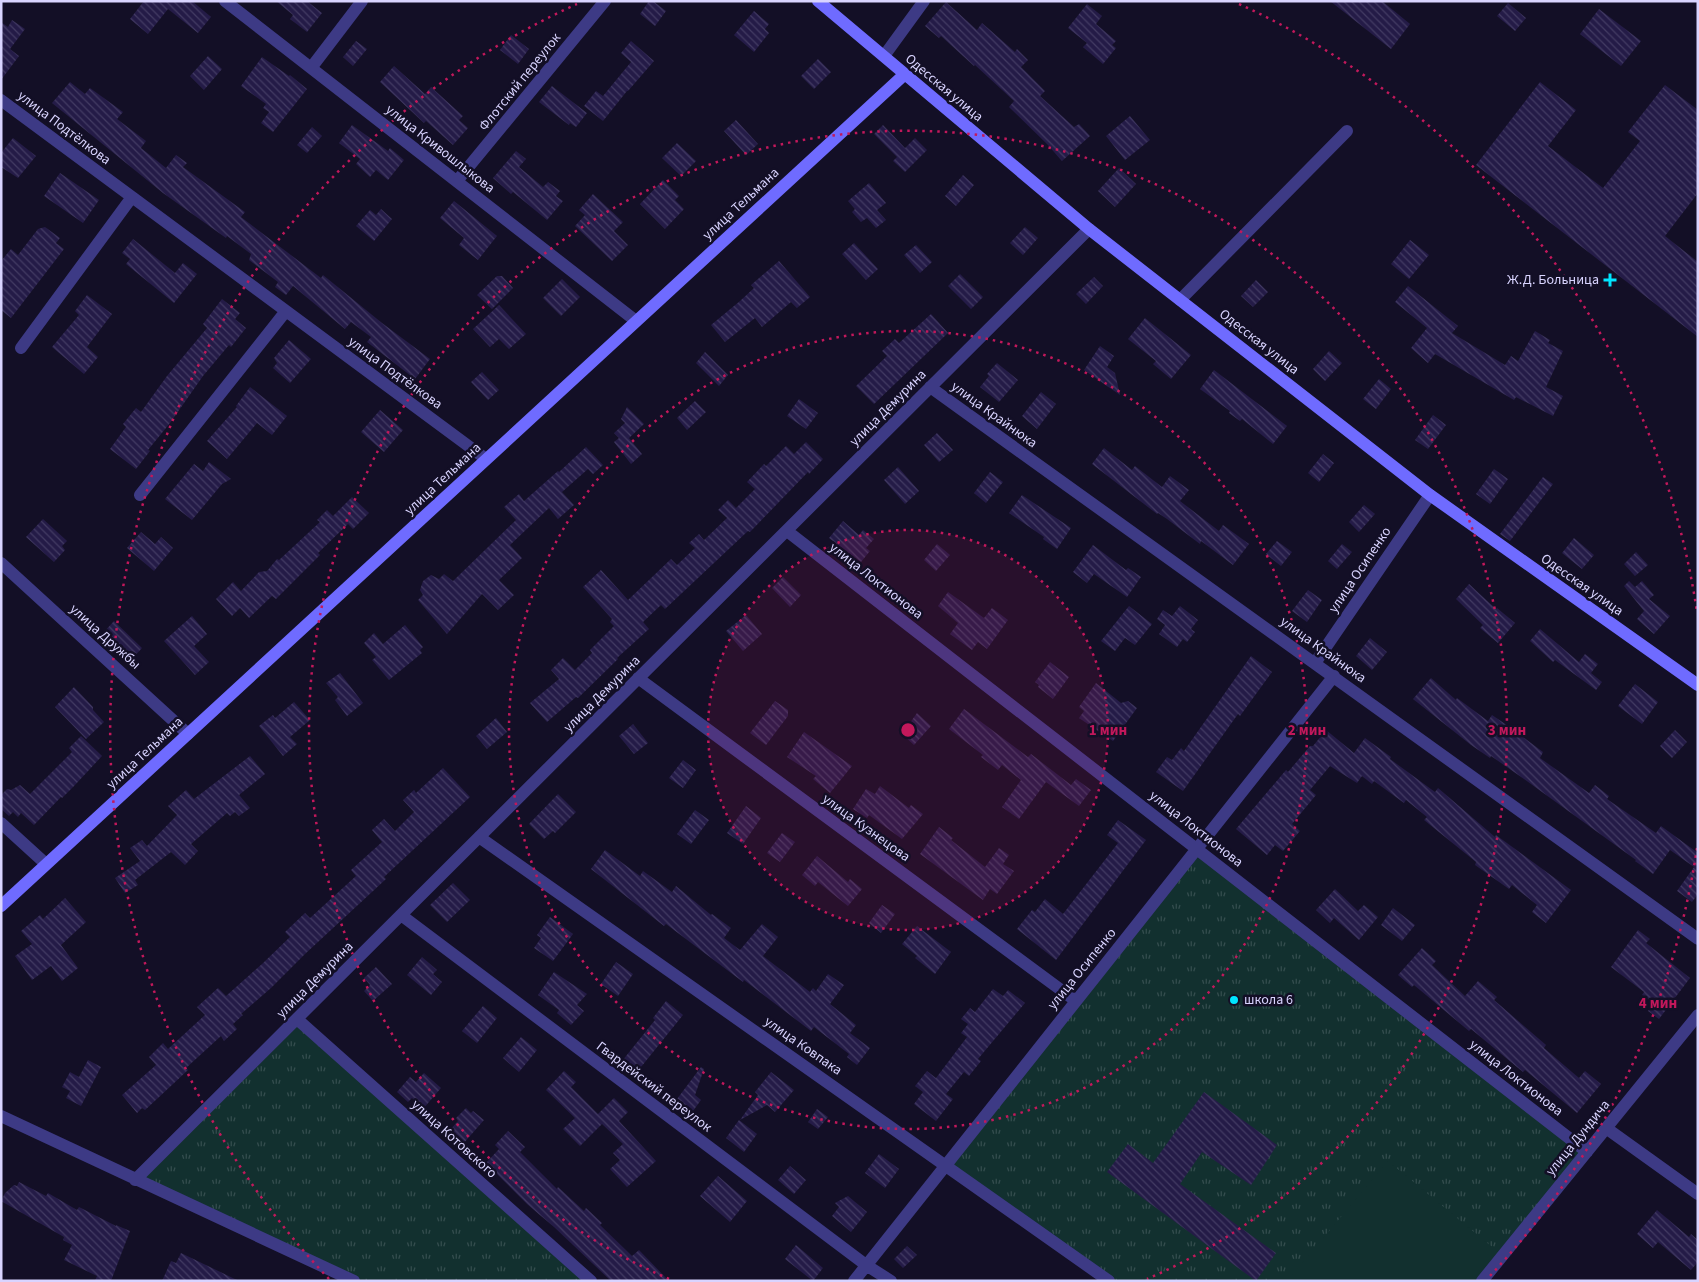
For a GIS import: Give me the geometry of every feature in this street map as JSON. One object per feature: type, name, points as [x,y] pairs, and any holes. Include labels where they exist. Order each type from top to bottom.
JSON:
[{"type":"main road","name":"Одесская улица","points":[[818,1],[1089,229],[1430,495],[1698,686]]},
{"type":"main road","name":"улица Тельмана","points":[[1,906],[905,74]]},
{"type":"street","name":"улица Кривошлыкова","points":[[225,1],[636,321]]},
{"type":"street","points":[[311,68],[362,1]]},
{"type":"street","name":"Флотский переулок","points":[[457,181],[605,1]]},
{"type":"street","points":[[884,56],[924,1]]},
{"type":"street","name":"улица Подтёлкова","points":[[1,100],[486,459]]},
{"type":"street","points":[[1180,300],[1348,131]]},
{"type":"street","points":[[21,348],[132,197]]},
{"type":"street","name":"улица Демурина","points":[[135,1180],[1089,229]]},
{"type":"street","points":[[140,495],[286,311]]},
{"type":"street","name":"улица Крайнюка","points":[[930,388],[1334,676],[1698,939]]},
{"type":"street","name":"улица Осипенко","points":[[1315,663],[1430,495]]},
{"type":"street","name":"улица Локтионова","points":[[787,531],[1587,1152]]},
{"type":"street","name":"улица Дружбы","points":[[1,562],[188,734]]},
{"type":"street","name":"улица Осипенко","points":[[854,1281],[1334,676]]},
{"type":"street","name":"улица Кузнецова","points":[[638,678],[1076,1001]]},
{"type":"street","points":[[1,823],[46,864]]},
{"type":"street","name":"улица Ковпака","points":[[479,837],[1110,1281]]},
{"type":"street","name":"Гвардейский переулок","points":[[401,915],[866,1265],[891,1281]]},
{"type":"street","name":"улица Дундича","points":[[1482,1281],[1698,1015]]},
{"type":"street","name":"улица Котовского","points":[[297,1019],[591,1281]]},
{"type":"street","points":[[1,1116],[354,1281]]},
{"type":"street","points":[[1606,1128],[1698,1194]]},
{"type":"green space","name":"школа 6","points":[[1197,849],[1587,1152],[1482,1281],[1109,1281],[946,1165]]},
{"type":"green space","points":[[297,1019],[591,1281],[354,1281],[135,1180]]},
{"type":"green space","points":[[1388,1161],[1503,1256],[1482,1281],[1287,1281]]},
{"type":"building","points":[[144,1],[192,1],[211,17],[198,33],[168,9],[148,34],[130,19]]},
{"type":"building","points":[[276,1],[307,1],[322,13],[307,32],[290,19],[293,15]]},
{"type":"building","points":[[649,1],[653,1],[666,11],[655,26],[640,14]]},
{"type":"building","points":[[1330,1],[1382,1],[1410,24],[1391,49]]},
{"type":"building","points":[[946,2],[977,30],[982,23],[1015,52],[1017,49],[1028,60],[1021,67],[1045,91],[1040,96],[1074,127],[1079,124],[1090,136],[1062,161],[1009,107],[1014,101],[941,36],[939,38],[925,26]]},
{"type":"building","points":[[1508,3],[1526,18],[1515,31],[1497,16]]},
{"type":"building","points":[[1087,4],[1102,16],[1096,24],[1116,41],[1112,45],[1116,48],[1103,64],[1083,47],[1087,43],[1068,28]]},
{"type":"building","points":[[1599,9],[1641,41],[1621,66],[1580,34]]},
{"type":"building","points":[[754,11],[769,24],[765,29],[769,33],[754,52],[734,35]]},
{"type":"building","points":[[12,20],[25,29],[10,49],[19,56],[1,80],[1,22],[8,27]]},
{"type":"building","points":[[511,35],[529,49],[518,64],[500,50]]},
{"type":"building","points":[[356,41],[367,49],[353,66],[343,57]]},
{"type":"building","points":[[631,41],[654,61],[603,121],[584,106],[596,91],[603,96],[631,62],[621,53]]},
{"type":"building","points":[[208,56],[222,69],[204,90],[190,76]]},
{"type":"building","points":[[262,57],[290,75],[307,89],[273,132],[261,123],[269,112],[263,108],[266,104],[241,86]]},
{"type":"building","points":[[818,59],[831,72],[814,89],[801,76]]},
{"type":"building","points":[[394,66],[425,94],[431,87],[463,116],[459,120],[468,128],[453,145],[426,121],[424,123],[380,82]]},
{"type":"building","points":[[70,82],[85,94],[90,88],[123,112],[117,119],[146,141],[141,148],[166,168],[176,155],[187,163],[183,167],[245,212],[241,217],[321,278],[323,275],[430,359],[415,379],[367,342],[371,337],[351,322],[345,329],[293,286],[286,295],[275,287],[278,282],[249,260],[251,254],[163,193],[52,103]]},
{"type":"building","points":[[1540,82],[1576,110],[1548,146],[1603,188],[1640,141],[1628,132],[1665,85],[1698,110],[1698,193],[1665,236],[1698,262],[1698,337],[1476,165]]},
{"type":"building","points":[[552,86],[587,113],[576,127],[570,123],[569,125],[539,102]]},
{"type":"building","points":[[1130,116],[1150,140],[1125,160],[1106,136]]},
{"type":"building","points":[[736,120],[758,144],[746,155],[724,131]]},
{"type":"building","points":[[352,125],[388,151],[390,148],[404,160],[388,180],[376,170],[370,177],[356,164],[360,159],[339,143]]},
{"type":"building","points":[[883,125],[905,148],[915,138],[927,150],[905,172],[893,161],[897,157],[874,134]]},
{"type":"building","points":[[312,127],[322,136],[307,153],[297,145]]},
{"type":"building","points":[[13,138],[36,156],[18,178],[1,167],[1,153]]},
{"type":"building","points":[[677,143],[696,161],[681,176],[662,158]]},
{"type":"building","points":[[516,151],[526,159],[519,167],[543,187],[548,182],[560,191],[556,196],[563,201],[547,220],[513,192],[511,194],[493,178]]},
{"type":"building","points":[[1119,168],[1136,184],[1115,207],[1098,191]]},
{"type":"building","points":[[60,173],[99,200],[83,223],[44,196]]},
{"type":"building","points":[[963,175],[974,185],[956,206],[945,196]]},
{"type":"building","points":[[663,180],[679,196],[675,200],[684,209],[665,229],[640,204]]},
{"type":"building","points":[[869,183],[886,203],[877,210],[886,220],[876,228],[867,218],[861,222],[852,212],[855,209],[848,201]]},
{"type":"building","points":[[593,194],[623,222],[614,231],[628,245],[612,261],[575,226],[585,215],[579,210]]},
{"type":"building","points":[[454,201],[497,236],[478,260],[459,245],[464,238],[440,218]]},
{"type":"building","points":[[381,209],[392,219],[374,241],[356,226],[370,210],[376,215]]},
{"type":"building","points":[[45,227],[60,238],[56,243],[64,249],[11,318],[1,310],[1,261],[11,249],[18,255],[38,229]]},
{"type":"building","points":[[1025,227],[1038,238],[1023,255],[1010,243]]},
{"type":"building","points":[[133,239],[175,273],[183,263],[197,274],[174,303],[126,264],[130,259],[122,253]]},
{"type":"building","points":[[1410,240],[1429,255],[1409,279],[1391,264]]},
{"type":"building","points":[[854,243],[878,269],[866,280],[842,254]]},
{"type":"building","points":[[916,245],[932,262],[920,273],[904,255]]},
{"type":"building","points":[[779,261],[810,297],[797,308],[791,302],[762,327],[755,318],[725,342],[711,325],[754,288],[751,285]]},
{"type":"building","points":[[960,274],[983,297],[971,309],[948,286]]},
{"type":"building","points":[[497,276],[502,276],[513,288],[492,309],[477,295]]},
{"type":"building","points":[[1094,277],[1103,286],[1086,304],[1076,294]]},
{"type":"building","points":[[562,279],[580,297],[561,316],[543,298]]},
{"type":"building","points":[[1256,280],[1268,292],[1253,307],[1241,296]]},
{"type":"building","points":[[1408,286],[1458,326],[1452,333],[1505,365],[1511,356],[1518,361],[1535,331],[1550,340],[1548,343],[1563,351],[1546,387],[1563,396],[1553,416],[1516,397],[1514,400],[1435,354],[1428,363],[1411,348],[1427,328],[1395,302]]},
{"type":"building","points":[[87,295],[112,314],[87,347],[98,357],[84,374],[52,347],[79,315],[75,311]]},
{"type":"building","points":[[222,299],[240,313],[235,319],[246,328],[231,347],[229,345],[203,376],[136,469],[110,449],[126,427],[123,424],[136,408],[141,412],[167,376],[207,328],[203,324]]},
{"type":"building","points":[[499,305],[526,334],[509,349],[499,339],[490,347],[473,329]]},
{"type":"building","points":[[931,314],[948,333],[874,404],[856,386],[887,356],[882,351],[895,339],[899,343]]},
{"type":"building","points":[[1145,318],[1191,355],[1171,379],[1153,364],[1156,361],[1128,339]]},
{"type":"building","points":[[289,340],[311,359],[290,383],[273,368],[277,363],[274,358]]},
{"type":"building","points":[[1100,346],[1114,356],[1107,367],[1115,373],[1120,395],[1084,370]]},
{"type":"building","points":[[1329,351],[1342,363],[1325,381],[1313,369]]},
{"type":"building","points":[[705,352],[728,375],[719,386],[696,363]]},
{"type":"building","points":[[997,363],[1018,380],[999,402],[980,387],[989,376],[987,374]]},
{"type":"building","points":[[1214,370],[1287,426],[1273,444],[1242,419],[1240,421],[1229,413],[1230,411],[1200,389]]},
{"type":"building","points":[[482,372],[499,390],[488,400],[471,382]]},
{"type":"building","points":[[1379,379],[1391,389],[1376,409],[1363,399]]},
{"type":"building","points":[[250,387],[287,416],[272,435],[257,423],[227,459],[207,441],[237,407]]},
{"type":"building","points":[[1041,392],[1056,404],[1037,429],[1022,416]]},
{"type":"building","points":[[799,399],[818,413],[806,429],[787,416]]},
{"type":"building","points":[[695,401],[706,412],[687,430],[677,418]]},
{"type":"building","points":[[627,407],[644,424],[629,438],[642,454],[631,464],[614,442],[619,438],[614,433],[625,423],[621,419]]},
{"type":"building","points":[[380,410],[403,430],[384,452],[361,432]]},
{"type":"building","points":[[1433,415],[1446,425],[1428,449],[1415,440]]},
{"type":"building","points":[[937,433],[953,450],[939,462],[924,445]]},
{"type":"building","points":[[806,442],[823,459],[750,532],[748,531],[665,609],[661,605],[643,622],[649,629],[617,658],[578,698],[576,697],[547,722],[530,703],[559,679],[551,670],[563,658],[575,670],[592,653],[590,650],[614,626],[610,622],[612,619],[583,587],[601,570],[628,600],[671,559],[677,565],[695,548],[689,543],[699,534],[704,540],[727,518],[718,510],[728,500],[736,508],[755,489],[747,482],[764,464],[766,466],[786,446],[794,454]]},
{"type":"building","points":[[586,447],[603,465],[593,474],[588,469],[562,492],[574,505],[558,519],[549,508],[510,545],[522,558],[499,580],[514,595],[498,610],[482,594],[447,634],[418,600],[423,595],[420,590],[423,581],[431,575],[439,579],[444,574],[453,581],[516,520],[504,507],[519,494],[524,501]]},
{"type":"building","points":[[1104,448],[1132,470],[1135,466],[1162,487],[1170,476],[1189,490],[1180,501],[1219,531],[1223,525],[1249,544],[1233,565],[1201,541],[1200,544],[1167,519],[1157,514],[1092,464]]},
{"type":"building","points":[[1323,454],[1334,463],[1319,482],[1308,473]]},
{"type":"building","points":[[209,462],[231,479],[222,484],[192,520],[165,499],[194,464],[203,471]]},
{"type":"building","points":[[898,467],[919,491],[905,504],[884,480]]},
{"type":"building","points":[[1494,469],[1508,479],[1490,504],[1476,494]]},
{"type":"building","points":[[990,472],[1003,482],[986,503],[974,493]]},
{"type":"building","points":[[1543,477],[1553,484],[1510,541],[1500,534]]},
{"type":"building","points":[[1022,495],[1071,528],[1057,549],[1043,539],[1044,537],[1009,513]]},
{"type":"building","points":[[352,497],[369,513],[353,529],[348,524],[318,553],[320,555],[276,599],[272,596],[249,618],[240,608],[232,616],[216,599],[233,582],[241,591],[259,572],[267,571],[277,559],[279,560],[320,522],[317,520],[327,510],[333,516]]},
{"type":"building","points":[[1364,505],[1375,514],[1359,532],[1349,522]]},
{"type":"building","points":[[43,519],[67,541],[62,546],[65,550],[54,562],[26,537]]},
{"type":"building","points":[[843,521],[859,535],[863,530],[874,539],[866,548],[870,551],[861,562],[829,538]]},
{"type":"building","points":[[141,532],[155,544],[161,537],[173,548],[154,571],[127,548]]},
{"type":"building","points":[[1574,538],[1594,555],[1582,569],[1562,553]]},
{"type":"building","points":[[1277,541],[1292,552],[1281,566],[1266,554]]},
{"type":"building","points":[[937,544],[950,555],[936,571],[924,560]]},
{"type":"building","points":[[1342,544],[1352,552],[1337,569],[1328,561]]},
{"type":"building","points":[[1093,545],[1126,570],[1128,568],[1141,577],[1127,597],[1094,574],[1087,583],[1073,572]]},
{"type":"building","points":[[1636,552],[1648,565],[1635,576],[1624,564]]},
{"type":"building","points":[[783,577],[801,595],[790,607],[772,588]]},
{"type":"building","points":[[1629,581],[1635,587],[1642,581],[1654,595],[1649,599],[1670,616],[1654,634],[1637,619],[1644,611],[1624,586]]},
{"type":"building","points":[[1469,584],[1496,609],[1515,623],[1498,643],[1480,628],[1483,625],[1456,599]]},
{"type":"building","points":[[1308,590],[1322,600],[1307,622],[1292,611]]},
{"type":"building","points":[[948,592],[984,618],[992,608],[1008,620],[987,649],[978,642],[972,650],[950,634],[958,623],[938,606]]},
{"type":"building","points":[[1129,606],[1152,624],[1135,645],[1125,638],[1115,651],[1101,641]]},
{"type":"building","points":[[1180,606],[1198,620],[1191,629],[1195,632],[1187,642],[1183,639],[1177,647],[1159,634],[1165,625],[1157,619],[1163,610],[1172,616]]},
{"type":"building","points":[[746,615],[762,634],[743,651],[726,631]]},
{"type":"building","points":[[192,616],[207,634],[194,646],[209,662],[195,675],[164,641]]},
{"type":"building","points":[[114,621],[142,648],[131,660],[103,633]]},
{"type":"building","points":[[405,625],[423,647],[420,650],[422,653],[389,680],[372,660],[376,657],[364,643],[374,633],[383,644]]},
{"type":"building","points":[[1540,629],[1579,662],[1585,654],[1598,664],[1591,673],[1602,682],[1596,690],[1555,660],[1553,662],[1530,641]]},
{"type":"building","points":[[1370,638],[1387,652],[1372,670],[1356,656]]},
{"type":"building","points":[[1251,656],[1272,672],[1240,716],[1238,714],[1183,791],[1156,772],[1167,757],[1172,760],[1181,748],[1184,751]]},
{"type":"building","points":[[1050,662],[1069,677],[1053,699],[1038,687],[1039,685],[1035,682]]},
{"type":"building","points":[[340,673],[363,703],[347,716],[335,700],[338,697],[326,683]]},
{"type":"building","points":[[1431,678],[1456,700],[1457,698],[1488,721],[1492,715],[1511,728],[1543,752],[1540,758],[1589,793],[1595,785],[1609,796],[1607,799],[1656,833],[1661,826],[1698,853],[1698,894],[1692,902],[1677,891],[1694,867],[1670,850],[1653,874],[1524,779],[1491,756],[1490,758],[1471,745],[1413,699]]},
{"type":"building","points":[[1096,683],[1121,703],[1128,701],[1137,708],[1113,741],[1079,718],[1084,711],[1079,707]]},
{"type":"building","points":[[1635,684],[1658,702],[1642,724],[1618,706]]},
{"type":"building","points":[[74,687],[104,722],[86,739],[55,707]]},
{"type":"building","points":[[775,701],[788,710],[788,716],[766,745],[750,733]]},
{"type":"building","points":[[294,702],[310,720],[290,737],[297,744],[283,756],[259,726],[273,715],[275,718]]},
{"type":"building","points":[[964,709],[1028,757],[1031,754],[1071,785],[1076,779],[1091,790],[1079,806],[1046,782],[1019,819],[1002,807],[1021,780],[1002,765],[998,770],[981,757],[983,755],[949,729]]},
{"type":"building","points":[[917,713],[931,726],[914,745],[902,734]]},
{"type":"building","points":[[496,718],[507,732],[487,749],[476,736]]},
{"type":"building","points":[[633,724],[648,743],[634,754],[619,736]]},
{"type":"building","points":[[1326,730],[1354,753],[1365,738],[1435,792],[1438,788],[1495,837],[1496,835],[1571,890],[1546,923],[1532,912],[1537,905],[1512,885],[1509,889],[1475,865],[1476,862],[1424,820],[1427,817],[1406,800],[1404,803],[1374,781],[1372,784],[1362,776],[1357,783],[1330,766],[1310,790],[1316,795],[1292,824],[1300,831],[1283,851],[1275,845],[1267,855],[1236,829],[1286,770],[1288,772]]},
{"type":"building","points":[[1675,730],[1687,742],[1672,758],[1660,746]]},
{"type":"building","points":[[804,732],[852,766],[830,793],[813,779],[816,776],[787,757]]},
{"type":"building","points":[[81,736],[102,756],[34,825],[21,813],[18,817],[13,812],[9,816],[1,809],[1,795],[7,789],[11,790],[20,785],[30,794],[72,752],[69,748]]},
{"type":"building","points":[[250,756],[265,774],[239,795],[250,808],[239,816],[235,812],[230,816],[227,813],[191,844],[198,851],[185,865],[171,852],[135,880],[138,885],[125,893],[115,878],[140,861],[130,848],[142,840],[147,846],[177,815],[168,806],[186,790],[194,799]]},
{"type":"building","points":[[683,760],[696,770],[683,788],[669,778]]},
{"type":"building","points":[[443,768],[470,797],[384,877],[386,879],[271,988],[241,1014],[243,1015],[233,1024],[237,1029],[224,1041],[221,1036],[145,1110],[142,1108],[137,1113],[122,1095],[156,1065],[149,1057],[163,1043],[168,1049],[205,1015],[197,1007],[218,988],[226,996],[290,937],[285,932],[305,913],[310,918],[356,876],[351,870],[382,842],[372,830],[384,819],[395,831],[414,812],[403,800],[414,790],[416,793]]},
{"type":"building","points":[[880,786],[909,808],[911,805],[923,814],[902,839],[869,815],[867,818],[853,809],[866,789],[875,794]]},
{"type":"building","points":[[558,794],[576,812],[555,833],[553,831],[544,839],[529,824]]},
{"type":"building","points":[[746,806],[761,818],[743,844],[727,833]]},
{"type":"building","points":[[695,810],[709,820],[691,844],[677,834]]},
{"type":"building","points":[[1118,820],[1146,840],[1056,960],[1017,929],[1032,910],[1035,912],[1045,899],[1063,914],[1118,843],[1107,835]]},
{"type":"building","points":[[939,827],[953,838],[951,840],[985,867],[999,848],[1009,855],[1003,864],[1014,871],[997,894],[990,889],[983,900],[920,854]]},
{"type":"building","points":[[782,833],[795,842],[780,862],[767,853]]},
{"type":"building","points":[[605,850],[640,876],[643,871],[672,892],[676,886],[711,915],[731,928],[724,938],[740,950],[762,924],[778,937],[763,956],[810,992],[813,988],[816,991],[828,974],[844,985],[830,1004],[856,1025],[850,1033],[870,1048],[857,1065],[847,1057],[849,1054],[814,1027],[811,1031],[666,924],[664,926],[591,869]]},
{"type":"building","points":[[817,856],[848,882],[850,879],[862,889],[848,906],[818,882],[815,886],[802,875]]},
{"type":"building","points":[[453,883],[470,900],[447,922],[430,905]]},
{"type":"building","points":[[1335,889],[1358,911],[1364,905],[1378,917],[1359,940],[1334,918],[1330,923],[1316,910]]},
{"type":"building","points":[[65,898],[86,922],[61,945],[78,968],[62,981],[51,966],[32,980],[15,956],[32,944],[21,931],[40,915],[43,919]]},
{"type":"building","points":[[882,905],[895,914],[881,933],[869,923]]},
{"type":"building","points":[[1393,908],[1415,925],[1402,941],[1381,925]]},
{"type":"building","points":[[550,917],[573,934],[553,961],[534,948],[541,938],[537,935]]},
{"type":"building","points":[[917,926],[951,952],[935,974],[915,958],[917,956],[902,944]]},
{"type":"building","points":[[1638,930],[1650,939],[1646,943],[1690,978],[1659,1019],[1648,1011],[1654,1003],[1642,995],[1644,992],[1611,967]]},
{"type":"building","points":[[1422,948],[1436,961],[1432,965],[1465,996],[1478,981],[1497,997],[1494,1000],[1546,1045],[1544,1048],[1579,1078],[1585,1071],[1601,1084],[1577,1113],[1525,1070],[1523,1072],[1471,1029],[1469,1031],[1414,985],[1412,987],[1398,975]]},
{"type":"building","points":[[422,957],[437,970],[433,974],[442,982],[431,995],[407,975]]},
{"type":"building","points":[[616,962],[633,974],[618,996],[601,984]]},
{"type":"building","points":[[376,967],[392,984],[373,1001],[364,991],[370,985],[364,978]]},
{"type":"building","points":[[554,972],[587,994],[577,1005],[584,1011],[571,1025],[557,1013],[559,1010],[538,995]]},
{"type":"building","points":[[993,989],[1003,996],[1008,990],[1025,1003],[978,1059],[981,1061],[969,1076],[964,1072],[946,1094],[953,1099],[936,1121],[914,1104],[923,1092],[915,1086],[927,1071],[936,1078],[967,1037],[961,1033],[968,1024],[961,1019],[970,1008],[975,1012]]},
{"type":"building","points":[[666,1001],[683,1015],[637,1072],[622,1061],[655,1020],[653,1018]]},
{"type":"building","points":[[483,1006],[497,1018],[477,1043],[462,1031]]},
{"type":"building","points":[[521,1037],[537,1050],[519,1072],[503,1058]]},
{"type":"building","points":[[88,1060],[101,1067],[81,1106],[66,1098],[70,1091],[62,1087],[70,1072],[79,1077]]},
{"type":"building","points":[[701,1067],[704,1069],[695,1095],[701,1100],[693,1111],[677,1099]]},
{"type":"building","points":[[564,1071],[576,1082],[571,1087],[598,1114],[614,1098],[628,1112],[619,1121],[656,1161],[627,1187],[610,1169],[620,1160],[613,1153],[623,1144],[602,1124],[580,1146],[563,1129],[575,1118],[546,1090]]},
{"type":"building","points":[[771,1072],[794,1090],[775,1112],[767,1105],[740,1120],[758,1095],[755,1092]]},
{"type":"building","points":[[424,1073],[441,1088],[423,1109],[412,1098],[408,1102],[397,1092],[410,1077],[416,1082]]},
{"type":"building","points":[[1204,1092],[1277,1145],[1251,1185],[1202,1152],[1180,1184],[1276,1253],[1256,1281],[1107,1172],[1128,1144],[1153,1163]]},
{"type":"building","points":[[466,1108],[484,1120],[463,1144],[449,1131],[458,1121],[456,1118]]},
{"type":"building","points":[[817,1109],[828,1117],[818,1129],[808,1122]]},
{"type":"building","points":[[739,1120],[757,1134],[744,1152],[726,1138]]},
{"type":"building","points":[[508,1131],[525,1147],[520,1152],[557,1189],[558,1187],[584,1211],[586,1208],[602,1223],[600,1225],[632,1256],[639,1250],[669,1281],[611,1281],[527,1204],[486,1163],[499,1149],[495,1145]]},
{"type":"building","points":[[879,1154],[899,1169],[885,1188],[865,1173]]},
{"type":"building","points":[[790,1166],[806,1180],[794,1194],[778,1180]]},
{"type":"building","points":[[718,1176],[747,1201],[730,1222],[700,1196]]},
{"type":"building","points":[[19,1182],[46,1196],[48,1193],[77,1210],[79,1207],[130,1231],[111,1281],[95,1281],[97,1276],[64,1260],[72,1245],[63,1240],[64,1237],[1,1201],[5,1193],[14,1185],[17,1186]]},
{"type":"building","points":[[848,1196],[867,1212],[851,1232],[832,1216],[839,1207],[835,1203]]},
{"type":"building","points":[[1657,1210],[1689,1237],[1691,1234],[1698,1240],[1698,1262],[1691,1270],[1658,1242],[1653,1248],[1637,1234]]},
{"type":"building","points":[[796,1245],[823,1268],[813,1281],[785,1259]]},
{"type":"building","points":[[907,1246],[917,1255],[903,1268],[894,1259]]},
{"type":"building","points":[[181,1253],[239,1281],[162,1281],[171,1261],[176,1263]]},
{"type":"place","name":"Ж.Д. Больница","points":[[1610,280]]},
{"type":"place","name":"школа 6","points":[[1234,1000]]}]
